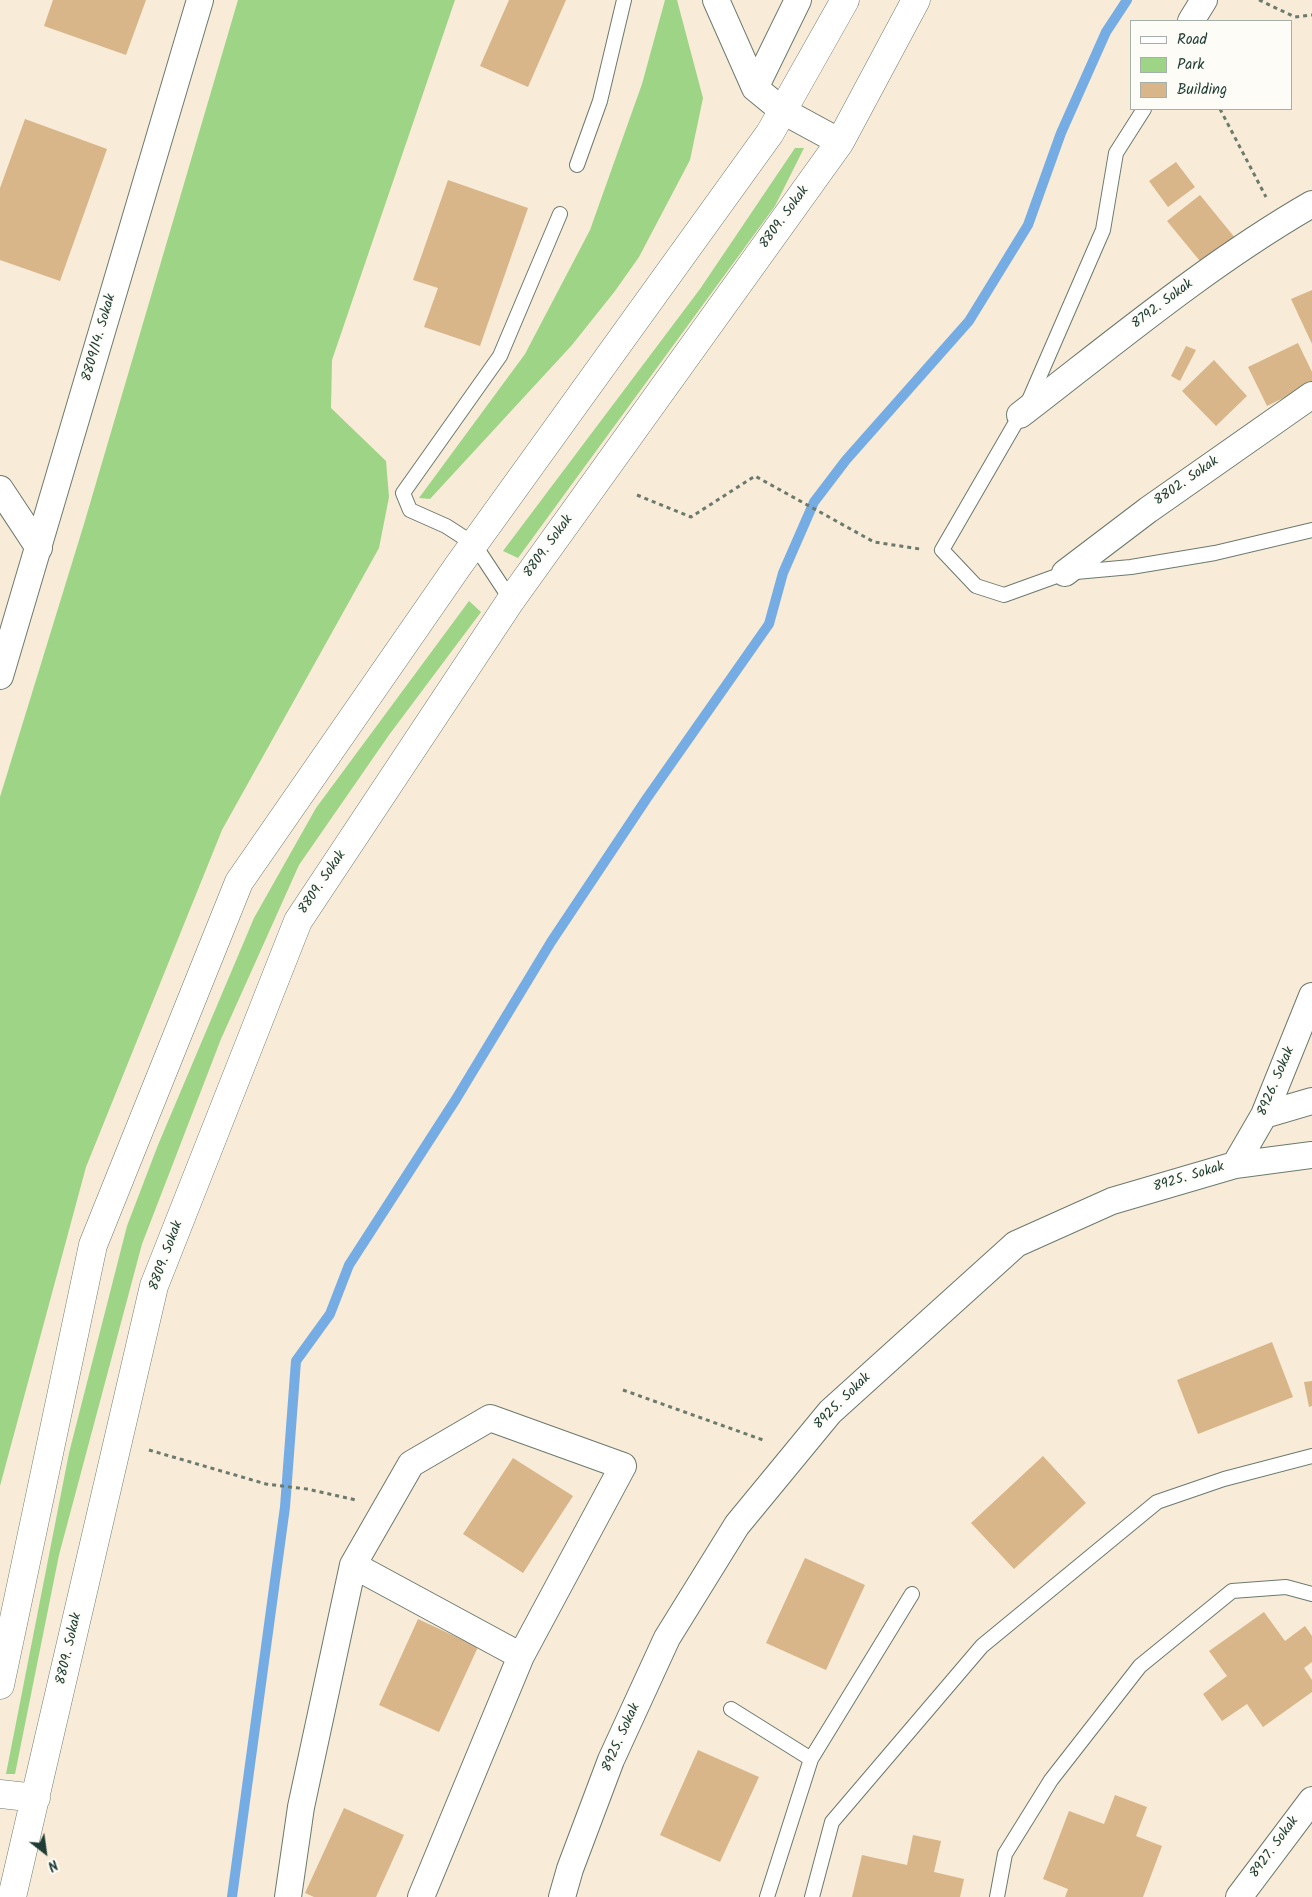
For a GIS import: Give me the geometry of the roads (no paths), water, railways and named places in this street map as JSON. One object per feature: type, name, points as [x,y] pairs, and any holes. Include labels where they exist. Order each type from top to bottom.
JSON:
[{"type":"street","name":"8809/14. Sokak","points":[[0,676],[200,0]]},
{"type":"street","points":[[716,0],[755,88],[783,111],[840,142]]},
{"type":"street","points":[[755,88],[798,0]]},
{"type":"street","points":[[0,1685],[5,1640],[93,1245],[239,882],[474,544],[770,134],[845,0]]},
{"type":"street","name":"8809. Sokak","points":[[12,1897],[12,1850],[36,1798],[154,1286],[298,921],[512,600],[840,142],[916,0]]},
{"type":"street","points":[[1192,20],[1204,0]]},
{"type":"street","name":"8792. Sokak","points":[[1020,415],[1181,290],[1280,222],[1312,204]]},
{"type":"street","name":"8802. Sokak","points":[[1065,573],[1148,510],[1312,395]]},
{"type":"street","points":[[0,489],[38,548]]},
{"type":"street","name":"8926. Sokak","points":[[1235,1164],[1264,1115],[1312,996]]},
{"type":"street","points":[[1264,1115],[1312,1100]]},
{"type":"street","name":"8925. Sokak","points":[[562,1897],[570,1869],[611,1760],[667,1638],[737,1525],[830,1412],[1016,1244],[1112,1201],[1235,1164],[1312,1155]]},
{"type":"street","points":[[288,1897],[301,1807],[353,1564],[411,1464],[490,1418],[623,1466],[521,1656],[421,1897]]},
{"type":"street","points":[[353,1564],[521,1656]]},
{"type":"street","points":[[0,1794],[36,1798]]},
{"type":"street","name":"8927. Sokak","points":[[1240,1897],[1312,1800]]},
{"type":"lane","points":[[577,165],[600,102],[624,0]]},
{"type":"lane","points":[[1143,110],[1116,153],[1103,230],[1034,389],[942,550],[976,586],[1004,595],[1065,573],[1131,567],[1206,554],[1312,530]]},
{"type":"lane","points":[[512,600],[474,544],[446,526],[410,510],[403,493],[500,356],[560,214]]},
{"type":"lane","points":[[812,1897],[832,1822],[982,1646],[1156,1502],[1224,1479],[1312,1456]]},
{"type":"lane","points":[[997,1897],[1004,1854],[1051,1780],[1140,1666],[1232,1591],[1286,1587],[1312,1594]]},
{"type":"lane","points":[[767,1897],[811,1759],[912,1594]]},
{"type":"lane","points":[[730,1709],[811,1759]]},
{"type":"waterway","points":[[232,1897],[285,1507],[296,1361],[330,1314],[349,1265],[456,1099],[551,942],[647,798],[769,624],[783,573],[814,502],[846,460],[969,321],[1028,225],[1061,133],[1106,32],[1127,0]]}]
